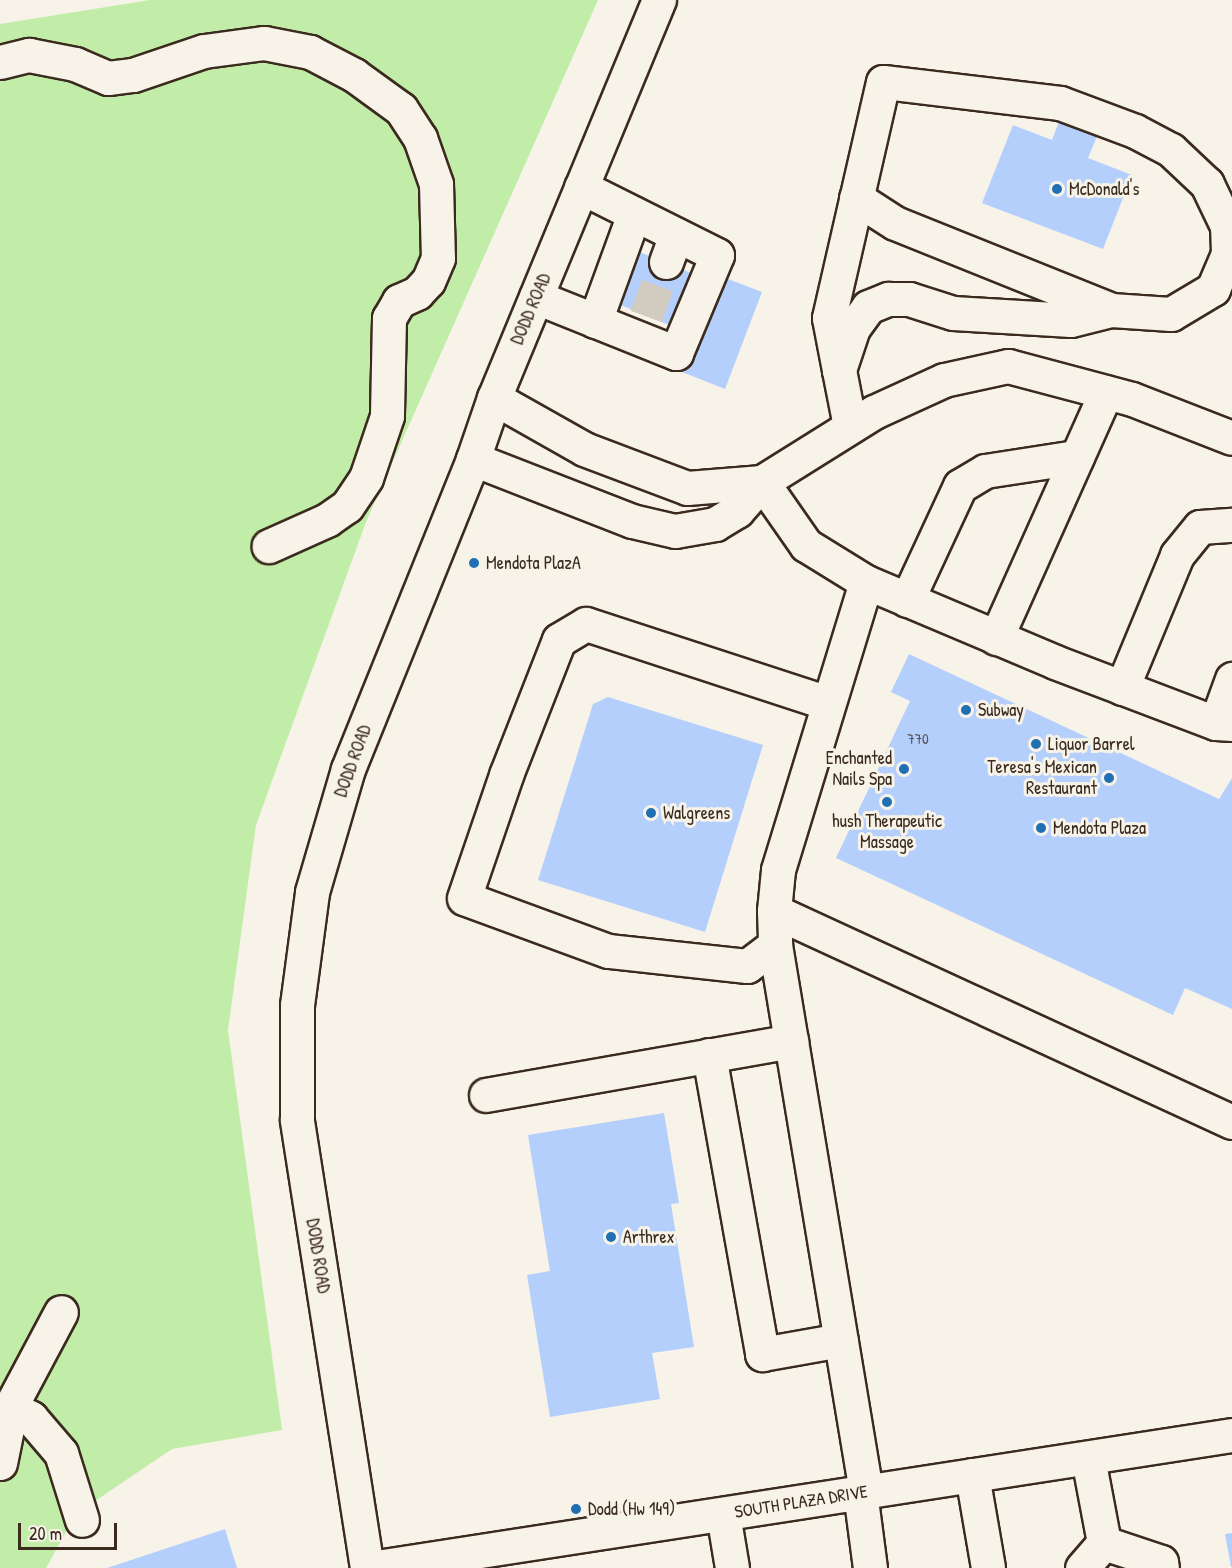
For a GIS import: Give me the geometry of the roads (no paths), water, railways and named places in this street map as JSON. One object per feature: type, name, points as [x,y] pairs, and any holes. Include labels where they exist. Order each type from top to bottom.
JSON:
[{"type":"main road","name":"DODD ROAD","points":[[369,1568],[297,1119],[297,1005],[312,892],[348,769],[473,459],[494,398],[659,0]]},
{"type":"main road","points":[[0,62],[29,56],[75,64],[108,78],[133,75],[204,51],[264,43],[310,52],[354,75],[401,109],[420,138],[436,184],[438,258],[428,280],[417,293],[399,301],[389,318],[387,416],[366,478],[347,506],[327,520],[269,546]]},
{"type":"main road","points":[[839,370],[853,328],[868,308],[888,299],[909,299],[953,313],[1071,320],[1111,310],[1171,314],[1213,290],[1228,253],[1227,226],[1207,184],[1171,150],[1135,131],[1060,103],[883,82],[829,318],[839,370],[850,426]]},
{"type":"main road","points":[[536,297],[595,321],[641,326],[676,353],[717,255],[671,249],[634,214],[581,187]]},
{"type":"main road","points":[[856,198],[895,223],[1111,310]]},
{"type":"main road","points":[[595,321],[634,214]]},
{"type":"main road","points":[[473,459],[632,521],[675,531],[715,525],[737,511],[762,482],[850,426],[944,381],[1008,366],[1106,392],[1232,438]]},
{"type":"main road","points":[[996,638],[1106,392]]},
{"type":"main road","points":[[494,398],[584,449],[687,488],[762,482]]},
{"type":"main road","points":[[346,452],[379,437]]},
{"type":"main road","points":[[907,600],[960,486],[985,471],[1077,457]]},
{"type":"main road","points":[[762,482],[806,545],[866,582],[996,638],[1122,688],[1224,723],[1232,679]]},
{"type":"main road","points":[[1122,688],[1177,555],[1200,527],[1232,525]]},
{"type":"main road","points":[[866,582],[778,870],[774,911],[775,945],[841,1340],[863,1492],[870,1568]]},
{"type":"main road","points":[[775,945],[747,966],[608,951],[464,898],[506,776],[559,640],[586,624],[827,704]]},
{"type":"main road","points":[[774,911],[1232,1122]]},
{"type":"main road","points":[[486,1095],[791,1041]]},
{"type":"main road","points":[[710,1055],[762,1354],[841,1340]]},
{"type":"main road","points":[[0,1463],[10,1408],[61,1312]]},
{"type":"main road","points":[[10,1408],[31,1418],[61,1453],[82,1520]]},
{"type":"main road","name":"SOUTH PLAZA DRIVE","points":[[369,1568],[1232,1435]]},
{"type":"main road","points":[[1088,1458],[1104,1543]]},
{"type":"main road","points":[[972,1475],[988,1568]]},
{"type":"main road","points":[[723,1514],[732,1568]]},
{"type":"main road","points":[[1082,1568],[1104,1543]]},
{"type":"main road","points":[[1104,1543],[1161,1562],[1162,1568]]},
{"type":"tunnel","points":[[646,316],[666,262]]},
{"type":"place","name":"McDonald's","points":[[1057,189]]},
{"type":"place","name":"Mendota PlazA","points":[[474,563]]},
{"type":"place","name":"Subway","points":[[966,710]]},
{"type":"place","name":"Liquor Barrel","points":[[1036,744]]},
{"type":"place","name":"Enchanted Nails Spa","points":[[904,769]]},
{"type":"place","name":"Teresa's Mexican Restaurant","points":[[1109,778]]},
{"type":"place","name":"hush Therapeutic Massage","points":[[887,802]]},
{"type":"place","name":"Walgreens","points":[[651,813]]},
{"type":"place","name":"Mendota Plaza","points":[[1041,828]]},
{"type":"place","name":"Arthrex","points":[[611,1237]]},
{"type":"place","name":"Dodd (Hw 149)","points":[[576,1509]]}]
